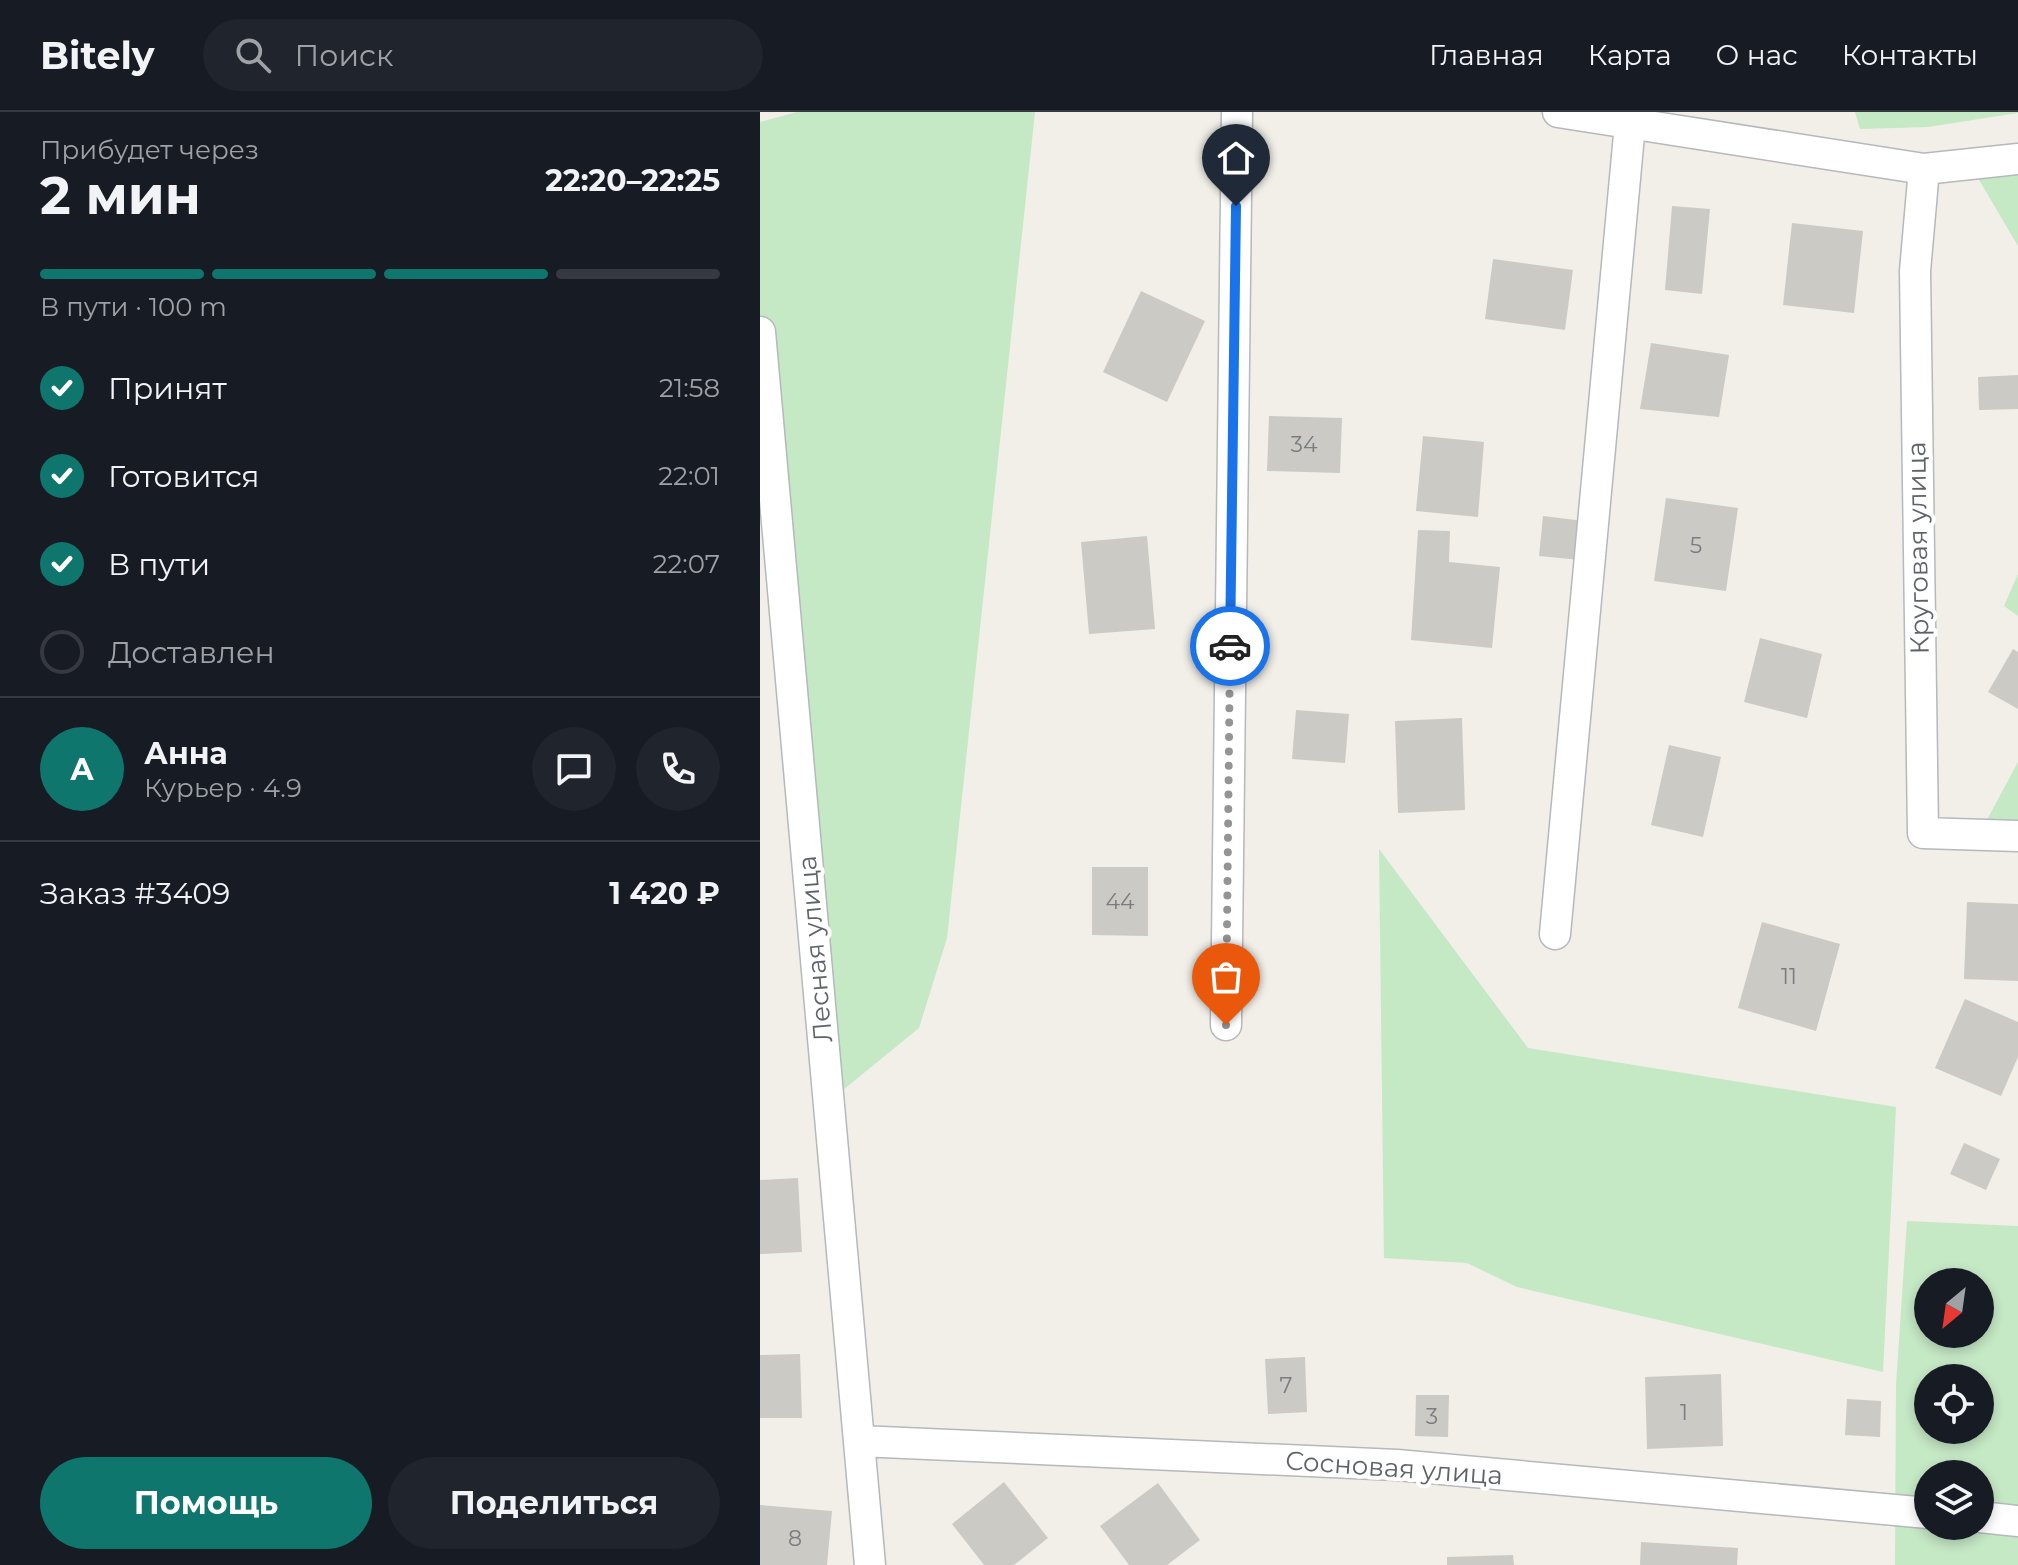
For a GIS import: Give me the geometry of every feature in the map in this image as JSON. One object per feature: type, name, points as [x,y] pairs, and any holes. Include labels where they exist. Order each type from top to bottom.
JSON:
[{"type":"street","points":[[1226,1025],[1237,112]]},
{"type":"street","points":[[1558,112],[1924,169],[2018,159]]},
{"type":"street","points":[[1555,934],[1630,124]]},
{"type":"street","name":"Круговая улица","points":[[1924,169],[1915,271],[1923,833],[2018,836]]},
{"type":"street","name":"Лесная улица","points":[[760,332],[870,1565]]},
{"type":"street","name":"Сосновая улица","points":[[859,1441],[1397,1465],[1914,1512]]},
{"type":"street","points":[[1994,1518],[2018,1521]]},
{"type":"green space","points":[[797,112],[1035,112],[947,938],[919,1028],[843,1090],[760,456],[760,122]]},
{"type":"green space","points":[[1855,112],[2018,113],[1928,127],[1860,129]]},
{"type":"green space","points":[[2018,165],[2018,246],[1975,173]]},
{"type":"green space","points":[[2018,574],[2018,616],[2004,606]]},
{"type":"green space","points":[[2018,762],[2018,832],[1982,829]]},
{"type":"green space","points":[[1379,849],[1528,1048],[1896,1107],[1883,1372],[1517,1287],[1467,1263],[1384,1258]]},
{"type":"green space","points":[[1907,1221],[2018,1226],[2018,1565],[1895,1565],[1896,1385]]},
{"type":"building","points":[[1672,206],[1710,209],[1702,294],[1665,290]]},
{"type":"building","points":[[1792,223],[1863,231],[1854,313],[1783,305]]},
{"type":"building","points":[[1493,259],[1573,270],[1565,330],[1485,319]]},
{"type":"building","points":[[1141,291],[1205,321],[1167,402],[1103,372]]},
{"type":"building","points":[[1651,343],[1729,355],[1719,417],[1640,409]]},
{"type":"building","points":[[2018,375],[2018,409],[1979,410],[1978,377]]},
{"type":"building","points":[[1269,416],[1342,418],[1340,473],[1267,471]]},
{"type":"building","points":[[1423,436],[1484,442],[1478,517],[1416,511]]},
{"type":"building","points":[[1666,498],[1738,508],[1726,591],[1654,581]]},
{"type":"building","points":[[1543,516],[1584,521],[1580,560],[1539,556]]},
{"type":"building","points":[[1418,530],[1450,531],[1449,562],[1500,567],[1492,648],[1411,640]]},
{"type":"building","points":[[1147,536],[1155,629],[1089,634],[1081,542]]},
{"type":"building","points":[[1760,638],[1822,654],[1807,718],[1744,702]]},
{"type":"building","points":[[2013,649],[2018,652],[2018,709],[1988,692]]},
{"type":"building","points":[[1296,710],[1349,714],[1345,763],[1292,759]]},
{"type":"building","points":[[1462,718],[1465,810],[1398,813],[1395,721]]},
{"type":"building","points":[[1669,745],[1721,757],[1703,837],[1651,825]]},
{"type":"building","points":[[1092,867],[1148,867],[1148,936],[1092,935]]},
{"type":"building","points":[[1967,902],[2018,904],[2018,981],[1964,979]]},
{"type":"building","points":[[1762,922],[1840,944],[1816,1031],[1738,1008]]},
{"type":"building","points":[[1965,999],[2018,1022],[2018,1057],[2001,1096],[1935,1068]]},
{"type":"building","points":[[1964,1143],[2000,1159],[1986,1190],[1950,1174]]},
{"type":"building","points":[[798,1178],[802,1252],[760,1254],[760,1180]]},
{"type":"building","points":[[800,1354],[802,1418],[760,1418],[760,1355]]},
{"type":"building","points":[[1305,1357],[1307,1412],[1268,1414],[1265,1359]]},
{"type":"building","points":[[1721,1374],[1723,1446],[1647,1449],[1645,1377]]},
{"type":"building","points":[[1416,1395],[1449,1395],[1448,1437],[1415,1436]]},
{"type":"building","points":[[1847,1399],[1881,1401],[1880,1437],[1845,1435]]},
{"type":"building","points":[[1004,1482],[1048,1538],[1014,1565],[984,1565],[952,1524]]},
{"type":"building","points":[[1158,1483],[1200,1540],[1167,1565],[1129,1565],[1100,1526]]},
{"type":"building","points":[[760,1505],[832,1511],[827,1565],[760,1565]]},
{"type":"building","points":[[1641,1542],[1738,1548],[1737,1565],[1640,1565]]},
{"type":"building","points":[[1513,1555],[1514,1565],[1447,1565],[1447,1557]]},
{"type":"way so far","points":[[1226,1025],[1230,646]]},
{"type":"route","points":[[1230,646],[1236,206]]}]
